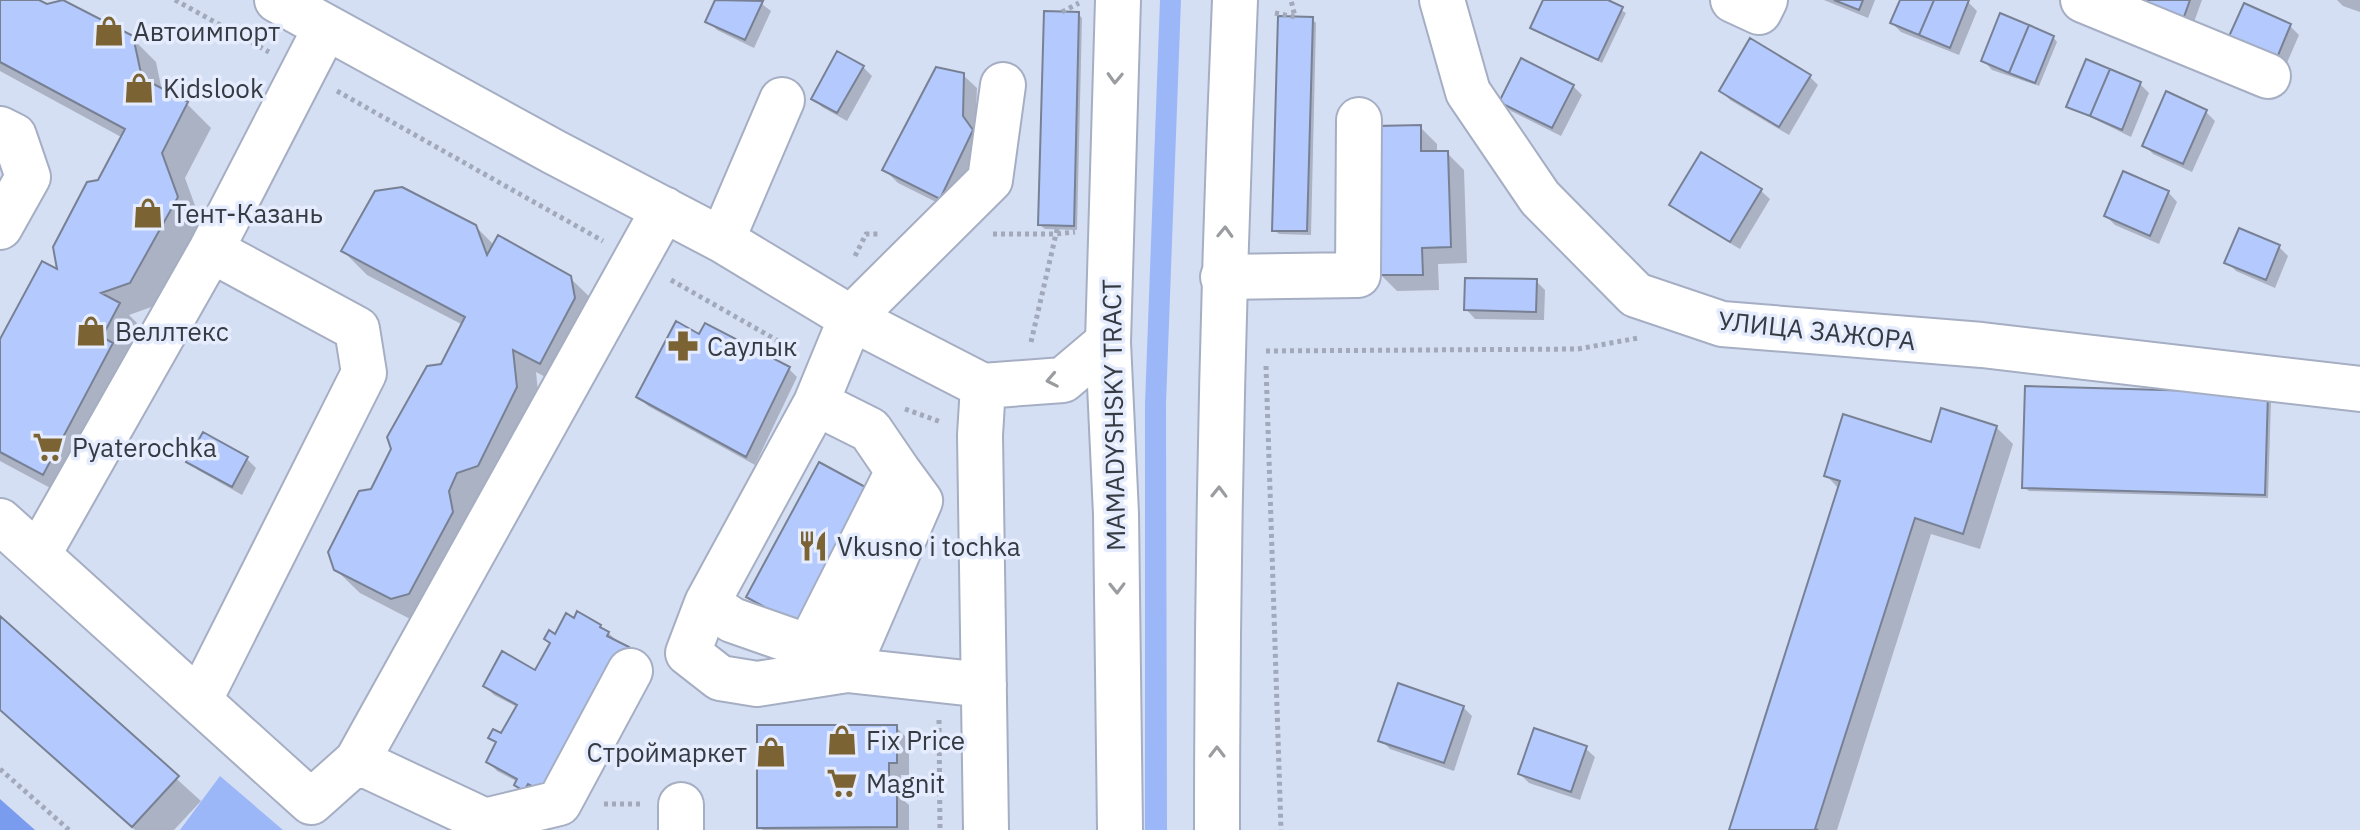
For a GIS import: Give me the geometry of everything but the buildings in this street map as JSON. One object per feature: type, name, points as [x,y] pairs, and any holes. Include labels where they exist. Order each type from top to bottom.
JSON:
[{"type":"street","points":[[277,0],[722,240],[851,318],[1002,385],[1063,380],[1108,342]]},
{"type":"street","name":"MAMADYSHSKY TRACT","points":[[1118,0],[1108,342],[1116,514],[1120,830]]},
{"type":"street","points":[[1217,830],[1217,594],[1223,277],[1235,0]]},
{"type":"street","name":"УЛИЦА ЗАЖОРА","points":[[1442,0],[1468,92],[1540,198],[1636,295],[1722,324],[1982,345],[2360,389]]},
{"type":"street","points":[[1733,0],[1759,12],[1765,0]]},
{"type":"street","points":[[2083,0],[2268,76]]},
{"type":"street","points":[[38,555],[211,250],[326,27]]},
{"type":"street","points":[[984,685],[847,670],[757,684],[720,678],[688,653],[707,603],[823,387],[851,318],[990,180],[1003,85]]},
{"type":"street","points":[[722,240],[782,100]]},
{"type":"street","points":[[1223,277],[1358,275],[1359,120]]},
{"type":"street","points":[[0,129],[14,136],[28,177],[0,227]]},
{"type":"street","points":[[0,521],[311,802],[357,761],[664,209]]},
{"type":"street","points":[[199,701],[364,373],[357,329],[211,250]]},
{"type":"street","points":[[986,830],[980,435],[1002,385]]},
{"type":"street","points":[[823,387],[870,430],[920,501],[847,670]]},
{"type":"street","points":[[707,603],[732,620],[809,647],[898,471]]},
{"type":"street","points":[[357,761],[485,821],[559,803],[630,671]]},
{"type":"path","points":[[175,0],[634,259],[823,387]]},
{"type":"path","points":[[1062,12],[1086,0]]},
{"type":"path","points":[[1002,385],[1056,234],[1081,232]]},
{"type":"path","points":[[1266,351],[1578,349],[1650,336]]},
{"type":"path","points":[[1266,337],[1281,830]]},
{"type":"path","points":[[894,406],[943,423]]},
{"type":"path","points":[[939,719],[940,830]]},
{"type":"path","points":[[0,769],[69,830]]},
{"type":"path","points":[[559,803],[681,817]]},
{"type":"shaded area","points":[[1160,0],[1181,0],[1166,404],[1167,830],[1145,830],[1145,404]]},
{"type":"shaded area","points":[[220,776],[283,830],[180,830]]},
{"type":"shaded area","points":[[0,799],[35,830],[0,830]]},
{"type":"place","name":"Автоимпорт","points":[[109,31]]},
{"type":"place","name":"Kidslook","points":[[139,88]]},
{"type":"place","name":"Тент-Казань","points":[[148,213]]},
{"type":"place","name":"Веллтекс","points":[[91,331]]},
{"type":"place","name":"Саулык","points":[[683,346]]},
{"type":"place","name":"Pyaterochka","points":[[48,447]]},
{"type":"place","name":"Vkusno i tochka","points":[[813,546]]},
{"type":"place","name":"Fix Price","points":[[842,740]]},
{"type":"place","name":"Строймаркет","points":[[771,752]]},
{"type":"place","name":"Magnit","points":[[842,783]]}]
